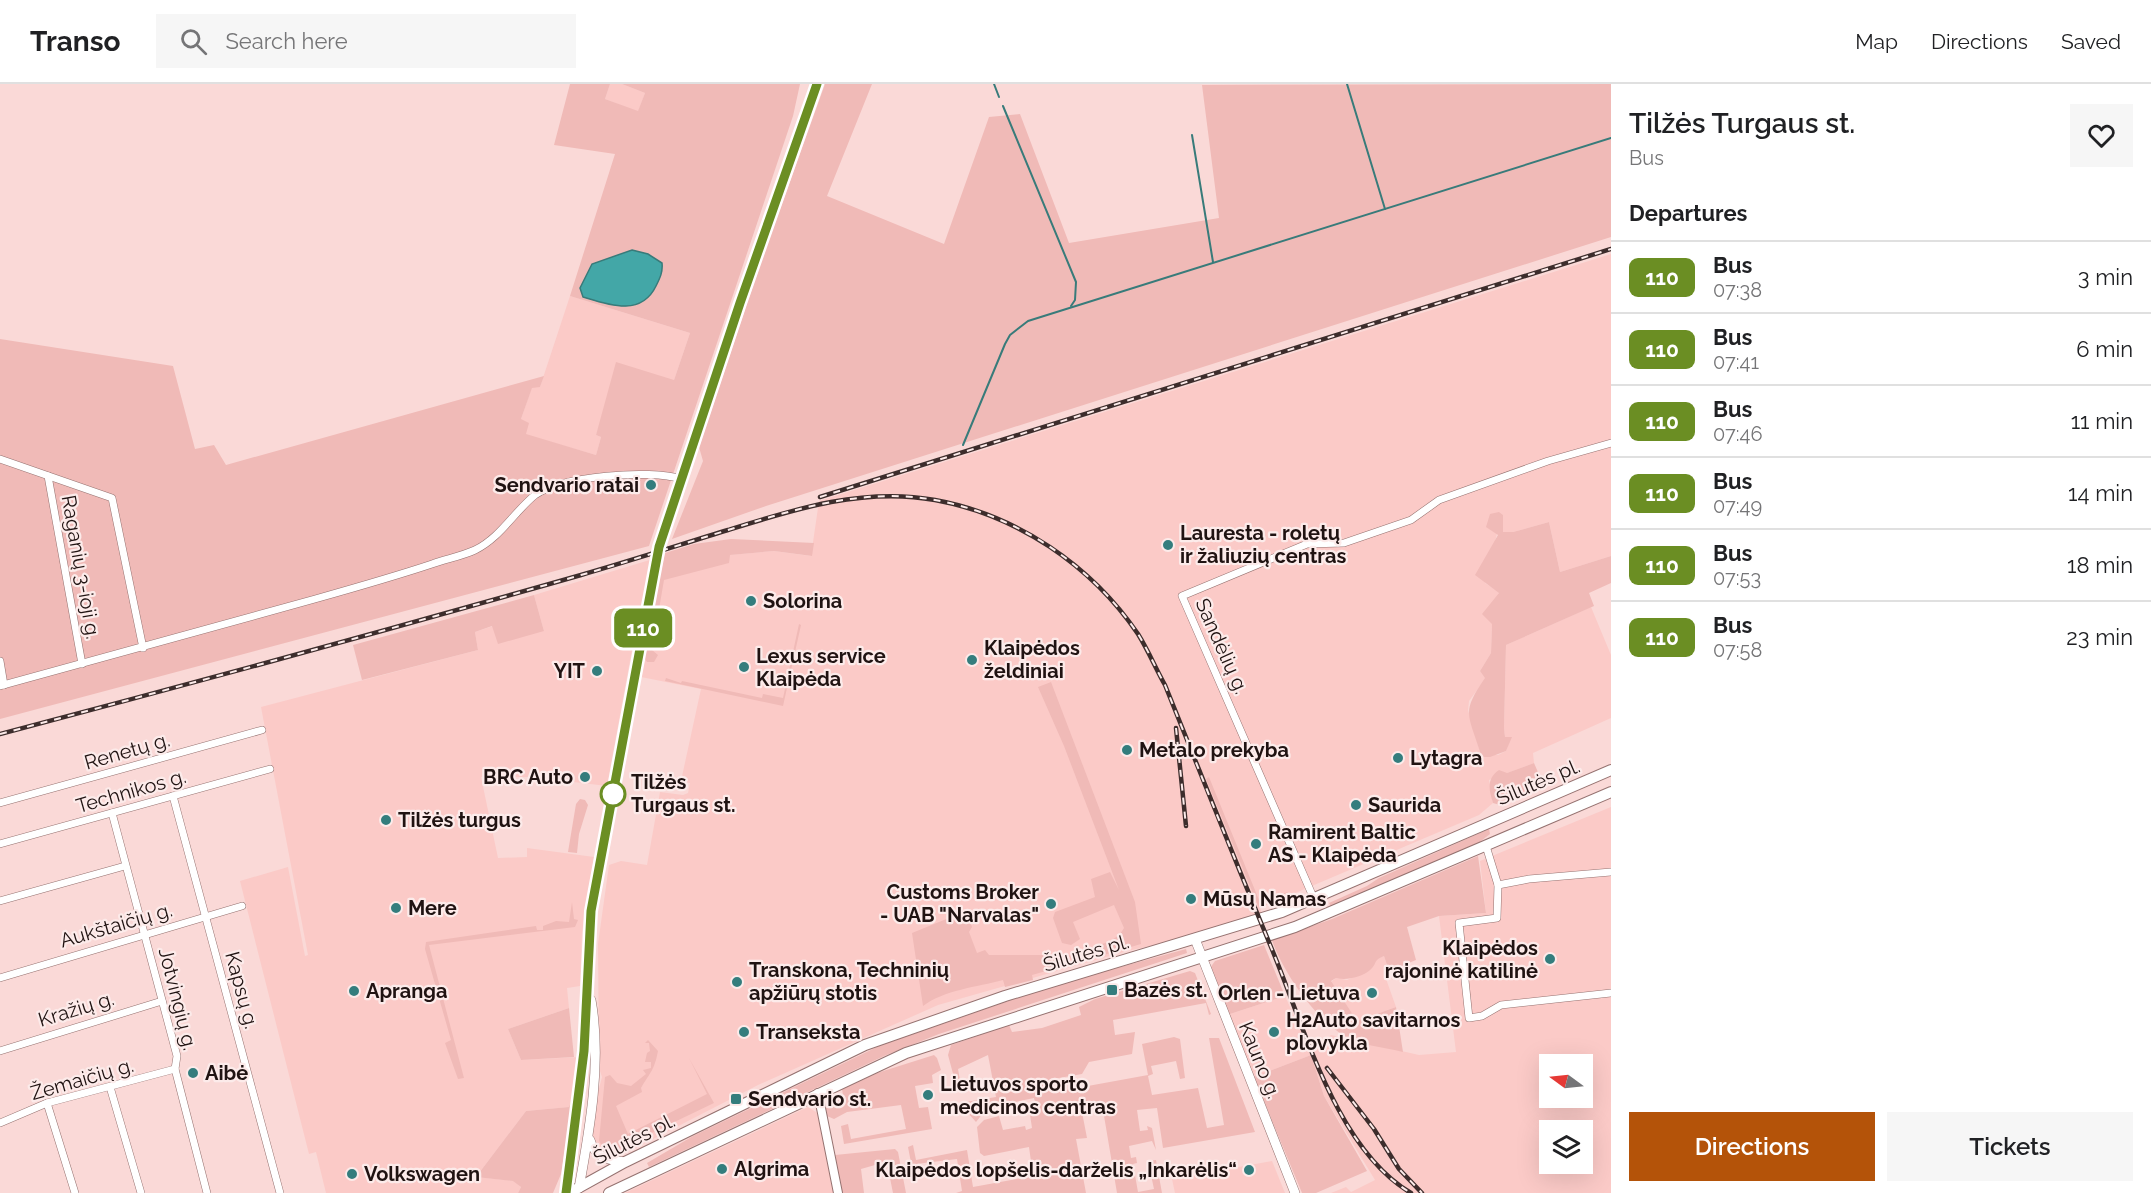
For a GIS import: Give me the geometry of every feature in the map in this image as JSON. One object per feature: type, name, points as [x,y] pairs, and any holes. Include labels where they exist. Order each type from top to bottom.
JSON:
[{"type":"main road","points":[[573,1192],[591,911],[659,547],[817,84]]},
{"type":"main road","name":"Šilutės pl.","points":[[573,1192],[625,1162],[865,1045],[1005,996],[1195,939],[1314,899],[1611,770]]},
{"type":"main road","name":"Šilutės pl.","points":[[609,1193],[906,1053],[1321,917],[1611,792]]},
{"type":"main road","points":[[1555,794],[1564,812]]},
{"type":"main road","points":[[1314,899],[1321,917]]},
{"type":"main road","name":"Kauno g.","points":[[1195,939],[1295,1193]]},
{"type":"main road","points":[[573,1192],[589,1136],[594,1041],[588,983]]},
{"type":"main road","points":[[589,1136],[592,1150],[605,1159],[625,1162]]},
{"type":"street","name":"Sandėlių g.","points":[[1314,899],[1182,596],[1307,543],[1344,543],[1411,520],[1439,500],[1548,461],[1611,443]]},
{"type":"street","points":[[0,459],[112,498],[143,648]]},
{"type":"street","points":[[0,661],[2,685],[143,648],[375,582],[473,551],[492,538],[534,496],[547,489],[595,478],[636,473],[665,474],[681,479]]},
{"type":"street","name":"Raganių 3-ioji g.","points":[[48,476],[82,664]]},
{"type":"street","name":"Renetų g.","points":[[0,804],[262,730]]},
{"type":"street","name":"Technikos g.","points":[[0,844],[270,769]]},
{"type":"street","name":"Kapsų g.","points":[[173,796],[280,1193]]},
{"type":"street","name":"Jotvingių g.","points":[[112,813],[177,1056],[175,1070],[207,1193]]},
{"type":"street","points":[[1486,846],[1498,885],[1497,918],[1459,923],[1469,1018],[1482,1016],[1501,1005],[1611,993]]},
{"type":"street","points":[[0,901],[125,866]]},
{"type":"street","points":[[1498,885],[1529,879],[1611,872]]},
{"type":"street","name":"Aukštaičių g.","points":[[0,978],[242,906]]},
{"type":"street","name":"Kražių g.","points":[[0,1051],[162,1001]]},
{"type":"street","name":"Žemaičių g.","points":[[1,1120],[47,1103],[175,1070]]},
{"type":"street","points":[[110,1087],[141,1193]]},
{"type":"street","points":[[818,1094],[838,1193]]},
{"type":"street","points":[[47,1103],[75,1193]]},
{"type":"shaded area","points":[[570,84],[610,84],[605,99],[638,111],[645,93],[622,84],[800,84],[793,116],[649,546],[0,719],[0,339],[173,366],[195,449],[214,445],[226,465],[544,376],[540,387],[532,388],[521,419],[529,423],[526,434],[596,455],[601,437],[596,435],[616,362],[674,380],[690,333],[570,296],[615,154],[554,145]]},
{"type":"shaded area","points":[[610,84],[622,84],[645,93],[638,112],[605,99]]},
{"type":"shaded area","points":[[825,84],[872,84],[827,196],[944,244],[989,117],[1020,114],[1069,243],[1219,218],[1202,85],[1611,84],[1611,237],[766,506],[672,539],[703,461],[699,447],[760,265]]},
{"type":"shaded area","points":[[1611,254],[1611,556],[1560,572],[1549,522],[1513,532],[1503,532],[1502,513],[1485,583],[1499,592],[1492,624],[1491,653],[1480,671],[1486,678],[1469,701],[1468,710],[1480,752],[1498,755],[1506,751],[1511,737],[1505,737],[1504,728],[1506,645],[1591,607],[1611,655],[1611,718],[1533,753],[1534,763],[1489,780],[1493,803],[1479,815],[1260,908],[1262,914],[1191,937],[1127,951],[938,1005],[758,1085],[620,1156],[610,1157],[595,1150],[592,1135],[595,1104],[602,1077],[599,1068],[598,944],[609,865],[621,861],[647,865],[660,792],[683,795],[688,793],[690,783],[681,781],[701,689],[641,677],[659,580],[729,555],[774,551],[811,556],[819,501]]},
{"type":"shaded area","points":[[570,296],[690,333],[674,380],[602,417],[596,435],[601,437],[596,455],[526,435],[521,419],[532,387],[540,387]]},
{"type":"shaded area","points":[[1499,512],[1503,515],[1503,532],[1513,532],[1549,522],[1560,572],[1611,556],[1611,583],[1589,593],[1594,606],[1506,645],[1504,728],[1505,737],[1512,737],[1506,751],[1490,757],[1482,757],[1469,714],[1472,699],[1485,678],[1480,671],[1491,653],[1492,624],[1482,614],[1499,593],[1475,575],[1498,535],[1486,527],[1490,514]]},
{"type":"shaded area","points":[[731,539],[814,543],[812,556],[774,551],[730,555],[729,563],[664,580],[652,650],[658,655],[654,662],[647,662],[643,656],[648,643],[651,614],[665,553],[694,544]]},
{"type":"shaded area","points":[[653,559],[636,628],[607,786],[532,777],[481,777],[498,858],[527,857],[527,848],[594,857],[582,932],[580,986],[567,988],[569,1008],[508,1029],[521,1060],[580,1057],[579,1075],[570,1107],[526,1111],[476,1177],[514,1181],[521,1187],[518,1193],[326,1193],[316,1152],[309,1154],[240,881],[288,867],[305,956],[308,955],[261,707],[478,650],[475,632],[493,626],[544,631],[534,595]]},
{"type":"shaded area","points":[[534,595],[544,631],[498,644],[492,626],[475,632],[478,650],[362,680],[353,645]]},
{"type":"shaded area","points":[[799,624],[801,625],[783,706],[665,681],[666,678],[681,683],[682,681],[762,698],[763,694],[783,698]]},
{"type":"shaded area","points":[[1051,682],[1135,902],[1141,944],[1073,964],[1069,956],[1071,953],[1107,942],[1120,934],[1124,928],[1114,905],[1073,922],[1080,939],[1071,945],[1062,943],[1053,918],[1055,912],[1095,897],[1091,879],[1110,872],[1119,890],[1064,746],[1038,687]]},
{"type":"shaded area","points":[[1534,763],[1544,786],[1500,805],[1493,803],[1490,781],[1495,773],[1499,770],[1507,773]]},
{"type":"shaded area","points":[[1209,777],[1259,900],[1288,892],[1288,897],[1259,908],[1206,779]]},
{"type":"shaded area","points":[[580,799],[585,800],[588,805],[579,834],[577,853],[568,852],[576,804]]},
{"type":"shaded area","points":[[1611,807],[1611,1193],[1331,1193],[1346,1187],[1351,1192],[1375,1180],[1324,1096],[1311,1055],[1254,1077],[1227,1015],[1285,996],[1311,1054],[1331,1035],[1419,1055],[1456,1052],[1439,916],[1486,913],[1480,861]]},
{"type":"shaded area","points":[[1489,829],[1490,834],[1477,844],[1331,907],[1329,903],[1379,878]]},
{"type":"shaded area","points":[[1478,856],[1486,913],[1439,916],[1407,927],[1416,960],[1389,971],[1384,956],[1378,959],[1363,975],[1349,979],[1336,978],[1331,981],[1357,1021],[1396,1007],[1403,1052],[1353,1040],[1328,1024],[1304,998],[1294,983],[1272,940],[1332,919]]},
{"type":"shaded area","points":[[572,902],[574,919],[578,920],[575,927],[429,945],[464,1078],[458,1079],[445,1043],[451,1040],[425,949],[426,942],[536,926],[537,930],[543,930],[543,926],[556,921],[569,922]]},
{"type":"shaded area","points":[[966,911],[972,927],[969,932],[977,953],[985,950],[989,955],[1049,955],[1058,959],[1060,967],[1032,975],[1033,980],[1005,987],[1003,980],[941,996],[923,1006],[912,933]]},
{"type":"shaded area","points":[[1264,945],[1285,996],[1227,1015],[1210,968],[1215,961]]},
{"type":"shaded area","points":[[1186,949],[1187,953],[939,1034],[884,1056],[649,1167],[647,1163],[693,1136],[879,1046],[1048,987]]},
{"type":"shaded area","points":[[1384,956],[1389,971],[1385,976],[1396,1007],[1357,1021],[1331,982],[1336,978],[1347,980],[1368,971],[1374,960]]},
{"type":"shaded area","points":[[1190,971],[1195,973],[1211,1014],[1209,1015],[1206,1003],[1113,1020],[1115,1035],[1135,1032],[1132,1054],[1089,1062],[1082,1074],[1053,1079],[1055,1092],[1148,1075],[1142,1044],[1174,1037],[1180,1039],[1185,1078],[1180,1079],[1176,1061],[1151,1066],[1153,1074],[1148,1076],[1152,1095],[1198,1088],[1207,1128],[1224,1125],[1209,1038],[1219,1038],[1255,1132],[1163,1148],[1157,1108],[1137,1110],[1140,1131],[1148,1130],[1147,1126],[1152,1128],[1156,1150],[1152,1141],[1129,1146],[1131,1158],[1136,1157],[1137,1163],[1133,1164],[1138,1192],[1154,1189],[1148,1161],[1156,1160],[1162,1193],[1117,1193],[1102,1104],[1081,1107],[1087,1138],[1076,1139],[1086,1193],[956,1193],[962,1191],[957,1159],[916,1164],[916,1173],[913,1173],[908,1147],[913,1145],[916,1160],[967,1150],[973,1187],[1033,1176],[1029,1147],[984,1156],[980,1153],[977,1127],[984,1120],[999,1116],[1003,1130],[1025,1126],[1026,1130],[1032,1128],[1029,1108],[1036,1106],[1034,1098],[987,1108],[976,1122],[959,1103],[996,1097],[988,1055],[958,1069],[960,1080],[955,1081],[948,1055],[951,1045],[1009,1025],[1012,1032],[1042,1028],[1081,1015],[1079,1007],[1095,999]]},
{"type":"shaded area","points":[[569,1008],[574,1057],[521,1060],[508,1029]]},
{"type":"shaded area","points":[[648,1040],[658,1051],[654,1067],[641,1088],[642,1092],[616,1106],[628,1134],[707,1094],[689,1058],[714,1103],[614,1151],[605,1150],[599,1141],[605,1077],[610,1075],[617,1083],[631,1086],[646,1074],[643,1070],[651,1068],[651,1062],[645,1062],[647,1053],[650,1051],[649,1043],[645,1043]]},
{"type":"shaded area","points":[[934,1055],[941,1070],[932,1075],[933,1083],[915,1086],[919,1108],[928,1107],[932,1129],[844,1144],[841,1126],[848,1124],[851,1139],[906,1129],[901,1105],[847,1112],[834,1119],[827,1116],[826,1108],[832,1106],[833,1101],[843,1095],[842,1089],[877,1073]]},
{"type":"shaded area","points":[[1311,1055],[1324,1096],[1367,1171],[1316,1193],[1302,1193],[1254,1077]]},
{"type":"shaded area","points":[[573,1099],[561,1174],[553,1193],[518,1193],[521,1187],[513,1181],[476,1177],[526,1111],[569,1107]]},
{"type":"shaded area","points":[[808,1107],[819,1114],[835,1193],[625,1193]]},
{"type":"shaded area","points":[[895,1149],[898,1152],[906,1193],[893,1193],[888,1168],[877,1170],[875,1165],[861,1169],[864,1193],[842,1193],[835,1155]]},
{"type":"shaded area","name":"Klaipėdos lopšelis-darželis „Inkarėlis“","points":[[1272,1161],[1285,1193],[1175,1193],[1172,1179]]},
{"type":"water","points":[[632,250],[648,254],[662,263],[660,278],[650,296],[642,302],[624,306],[583,297],[580,288],[592,264]]},
{"type":"waterway","points":[[994,84],[999,97]]},
{"type":"waterway","points":[[1347,84],[1385,209]]},
{"type":"waterway","points":[[1003,106],[1076,282],[1075,300],[1071,306]]},
{"type":"waterway","points":[[1192,135],[1213,262]]},
{"type":"waterway","points":[[963,445],[1005,344],[1010,335],[1028,321],[1611,138]]},
{"type":"railway","points":[[820,497],[1611,249]]},
{"type":"railway","points":[[0,734],[509,596],[804,508],[830,502],[882,496],[935,500],[965,507],[1023,531],[1075,565],[1098,586],[1138,634],[1165,685],[1325,1082],[1342,1116],[1362,1147],[1385,1173],[1411,1193]]},
{"type":"railway","points":[[1176,728],[1186,826]]},
{"type":"railway","points":[[1327,1068],[1374,1129],[1399,1169],[1422,1193]]},
{"type":"bus line","name":"110","points":[[566,1193],[581,1087],[591,911],[659,547],[740,303],[817,84]]},
{"type":"place","name":"Sendvario ratai","points":[[651,485]]},
{"type":"place","name":"Lauresta - roletų ir žaliuzių centras","points":[[1168,545]]},
{"type":"place","name":"Solorina","points":[[751,601]]},
{"type":"place","name":"Klaipėdos želdiniai","points":[[972,660]]},
{"type":"place","name":"Lexus service Klaipėda","points":[[744,667]]},
{"type":"place","name":"YIT","points":[[597,671]]},
{"type":"place","name":"Metalo prekyba","points":[[1127,750]]},
{"type":"place","name":"Lytagra","points":[[1398,758]]},
{"type":"place","name":"BRC Auto","points":[[585,777]]},
{"type":"place","name":"Tilžės Turgaus st.","points":[[613,794]]},
{"type":"place","name":"Saurida","points":[[1356,805]]},
{"type":"place","name":"Tilžės turgus","points":[[386,820]]},
{"type":"place","name":"Ramirent Baltic AS - Klaipėda","points":[[1256,844]]},
{"type":"place","name":"Mūsų Namas","points":[[1191,899]]},
{"type":"place","name":"Customs Broker - UAB \"Narvalas\"","points":[[1051,904]]},
{"type":"place","name":"Mere","points":[[396,908]]},
{"type":"place","name":"Klaipėdos rajoninė katilinė","points":[[1550,959]]},
{"type":"place","name":"Transkona, Techninių apžiūrų stotis","points":[[737,982]]},
{"type":"place","name":"Bazės st.","points":[[1112,990]]},
{"type":"place","name":"Apranga","points":[[354,991]]},
{"type":"place","name":"Orlen - Lietuva","points":[[1372,993]]},
{"type":"place","name":"Transeksta","points":[[744,1032]]},
{"type":"place","name":"H2Auto savitarnos plovykla","points":[[1274,1032]]},
{"type":"place","name":"Aibė","points":[[193,1073]]},
{"type":"place","name":"Lietuvos sporto medicinos centras","points":[[928,1095]]},
{"type":"place","name":"Sendvario st.","points":[[736,1099]]},
{"type":"place","name":"Algrima","points":[[722,1169]]},
{"type":"place","name":"Klaipėdos lopšelis-darželis „Inkarėlis“","points":[[1249,1170]]},
{"type":"place","name":"Volkswagen","points":[[352,1174]]}]
